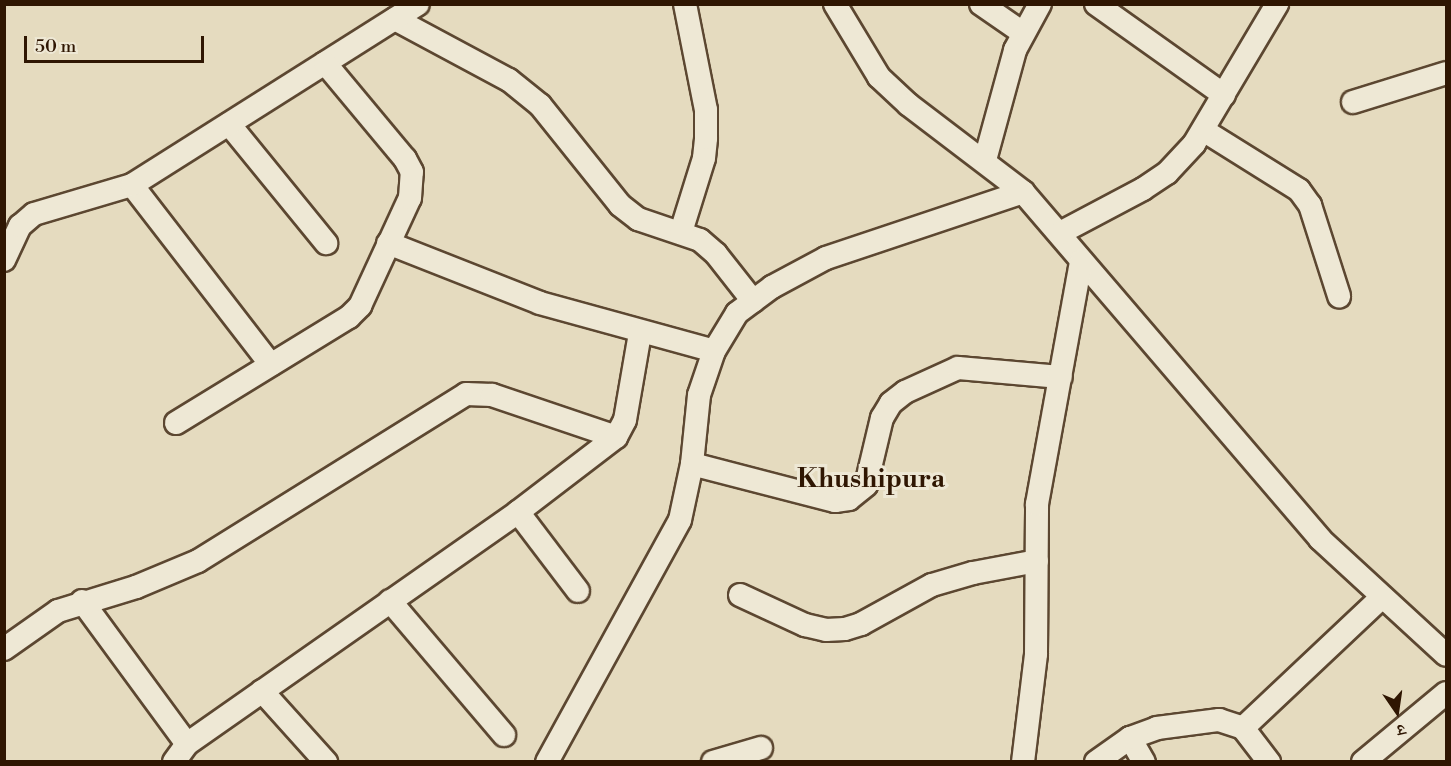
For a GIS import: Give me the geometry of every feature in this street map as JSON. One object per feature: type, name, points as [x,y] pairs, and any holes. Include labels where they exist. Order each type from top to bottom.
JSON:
[{"type":"street","points":[[4,260],[20,226],[34,214],[132,185],[418,4]]},
{"type":"street","points":[[681,232],[704,158],[706,138],[706,110],[685,4]]},
{"type":"street","points":[[835,4],[879,77],[909,105],[985,160],[1023,192],[1320,539],[1446,655]]},
{"type":"street","points":[[981,4],[1023,33]]},
{"type":"street","points":[[985,160],[1023,33],[1040,4]]},
{"type":"street","points":[[1096,4],[1224,95]]},
{"type":"street","points":[[1060,233],[1167,173],[1203,130],[1277,4]]},
{"type":"street","points":[[394,19],[509,80],[540,105],[620,205],[638,219],[681,232],[717,254],[753,301]]},
{"type":"street","points":[[176,423],[360,306],[410,198],[412,172],[325,63]]},
{"type":"street","points":[[1353,102],[1446,73]]},
{"type":"street","points":[[229,124],[326,243]]},
{"type":"street","points":[[1203,130],[1299,190],[1310,205],[1338,296]]},
{"type":"street","points":[[132,185],[271,364]]},
{"type":"street","points":[[547,762],[680,520],[692,464],[699,395],[714,351],[737,313],[826,258],[1023,192]]},
{"type":"street","points":[[388,243],[540,303],[640,333],[714,351]]},
{"type":"street","points":[[1023,762],[1036,654],[1037,504],[1081,261]]},
{"type":"street","points":[[82,601],[181,753],[262,691],[518,512],[616,437],[625,420],[640,333]]},
{"type":"street","points":[[692,464],[835,501],[849,499],[866,485],[882,418],[891,403],[905,392],[958,368],[1060,377]]},
{"type":"street","points":[[4,649],[58,611],[82,601],[136,587],[198,561],[466,394],[492,395],[616,437]]},
{"type":"street","points":[[518,512],[578,591]]},
{"type":"street","points":[[740,595],[805,625],[826,630],[845,629],[861,624],[932,585],[973,573],[1037,561]]},
{"type":"street","points":[[1243,728],[1382,597]]},
{"type":"street","points":[[390,601],[504,735]]},
{"type":"street","points":[[262,691],[327,762]]},
{"type":"street","points":[[1363,762],[1446,693]]},
{"type":"street","points":[[1096,762],[1130,738],[1157,728],[1219,720],[1243,728],[1269,762]]},
{"type":"street","points":[[1130,738],[1144,762]]},
{"type":"street","points":[[713,762],[761,748]]},
{"type":"district","name":"Khushipura","points":[[871,480]]}]
